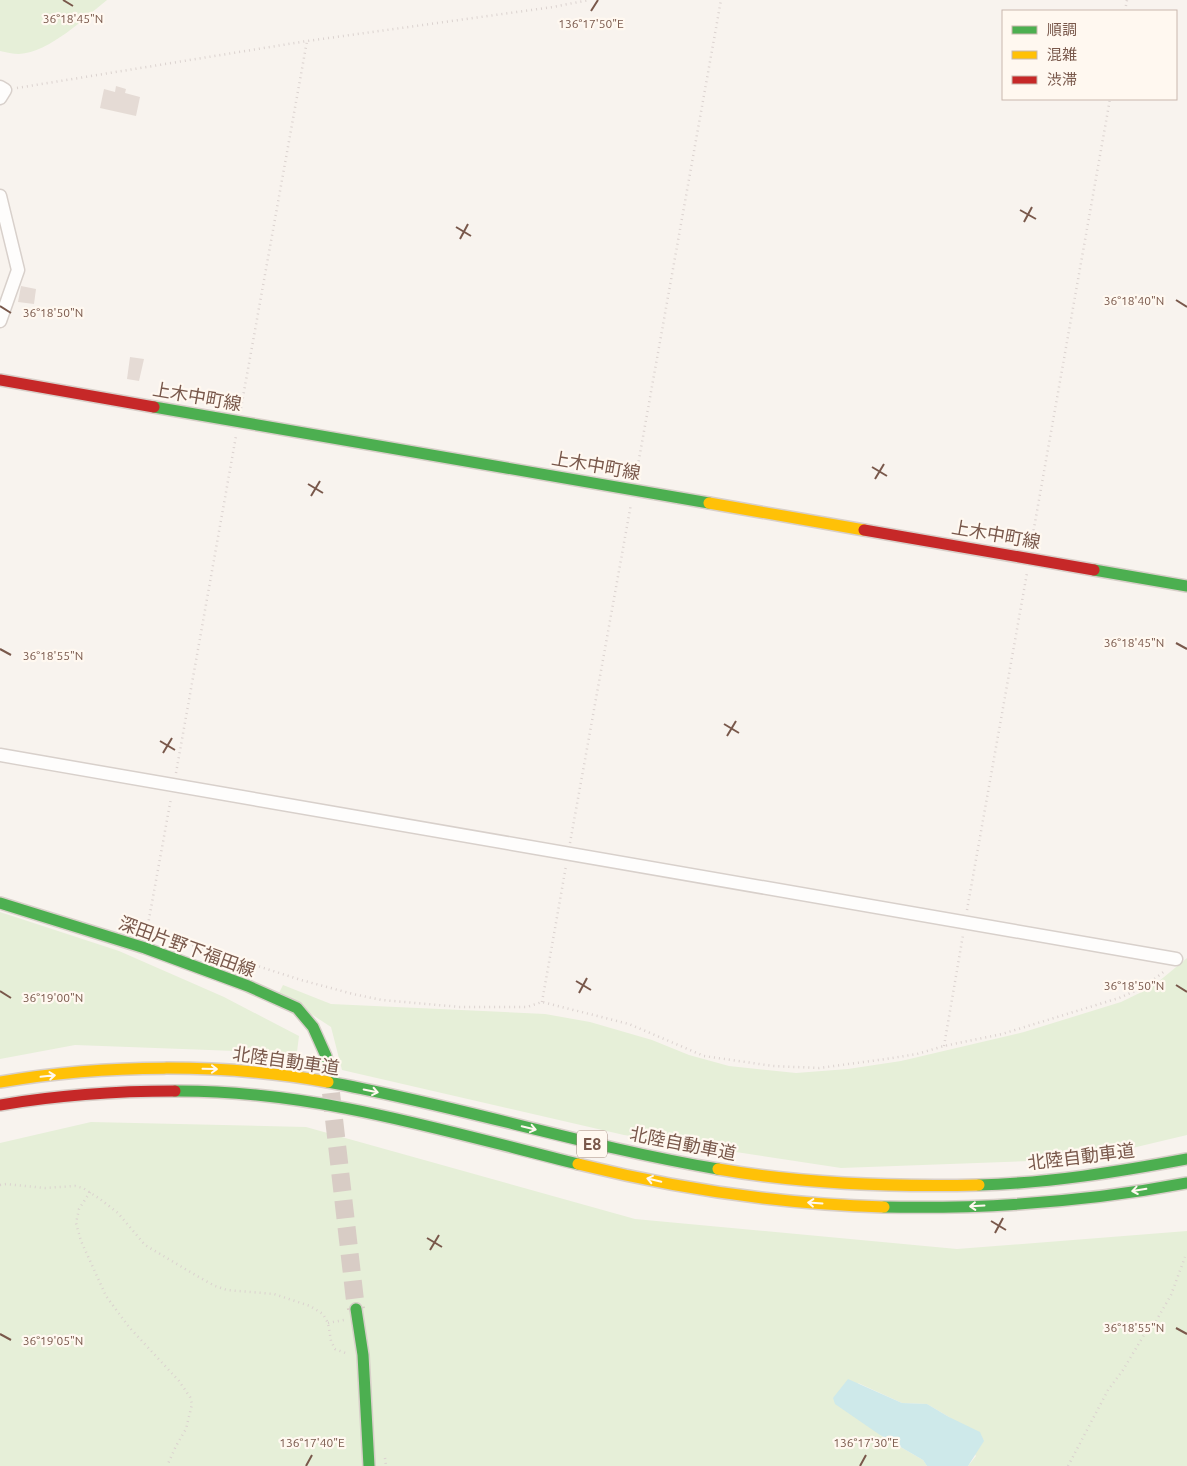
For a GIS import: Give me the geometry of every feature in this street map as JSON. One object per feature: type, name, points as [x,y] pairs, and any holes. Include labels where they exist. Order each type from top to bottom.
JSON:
[{"type":"main road","name":"上木中町線","points":[[0,380],[1187,586]]},
{"type":"main road","name":"深田片野下福田線","points":[[0,903],[145,948],[248,986],[297,1008],[313,1027],[326,1056],[328,1066]]},
{"type":"main road","name":"北陸自動車道","points":[[0,1082],[82,1072],[151,1068],[222,1070],[296,1077],[435,1105],[673,1162],[809,1181],[883,1185],[1028,1182],[1100,1174],[1187,1160]]},
{"type":"main road","name":"北陸自動車道","points":[[0,1105],[91,1093],[158,1090],[294,1099],[360,1110],[594,1167],[664,1182],[736,1195],[879,1207],[956,1208],[1032,1203],[1104,1196],[1187,1183]]},
{"type":"main road","points":[[356,1308],[363,1359],[369,1466]]},
{"type":"street","points":[[0,196],[18,270],[1,311]]},
{"type":"street","points":[[0,755],[1176,959]]},
{"type":"path","points":[[2,92],[307,41],[553,7],[589,0]]},
{"type":"path","points":[[147,930],[307,41]]},
{"type":"path","points":[[126,927],[147,930],[301,980],[372,998],[460,1007],[527,1007],[542,1002],[629,1024],[704,1056],[774,1066],[819,1068],[918,1054],[944,1046],[1002,1034],[1119,998],[1144,987],[1166,971],[1176,959]]},
{"type":"path","points":[[0,1184],[45,1188],[76,1186],[83,1188],[118,1213],[144,1245],[179,1267],[215,1286],[227,1290],[274,1294],[310,1306],[323,1314],[328,1323],[331,1341],[336,1349],[363,1359]]},
{"type":"path","points":[[90,1192],[78,1209],[76,1223],[81,1241],[106,1296],[129,1327],[179,1381],[190,1397],[192,1404],[186,1429],[167,1466]]},
{"type":"path","points":[[1068,1466],[1108,1390],[1123,1370],[1144,1335],[1156,1321],[1171,1295],[1185,1257]]},
{"type":"green space","points":[[0,0],[107,0],[54,41],[31,52],[19,54],[0,51]]},
{"type":"green space","points":[[0,912],[119,951],[224,997],[299,1036],[296,1060],[264,1052],[75,1045],[0,1059]]},
{"type":"green space","points":[[1187,958],[1187,1135],[1086,1159],[841,1168],[624,1135],[342,1070],[331,1027],[279,993],[283,985],[331,1004],[545,1014],[590,1022],[652,1040],[689,1055],[729,1066],[796,1073],[848,1069],[901,1061],[1024,1032],[1121,1002],[1152,987]]},
{"type":"green space","points":[[91,1122],[306,1127],[635,1219],[957,1249],[1187,1231],[1187,1466],[968,1466],[976,1456],[949,1417],[927,1404],[902,1403],[858,1383],[880,1435],[923,1460],[927,1466],[0,1466],[0,1143]]},
{"type":"water","points":[[848,1379],[902,1403],[927,1404],[980,1432],[984,1441],[968,1466],[927,1466],[923,1460],[880,1435],[835,1404],[833,1398]]},
{"type":"building","points":[[116,86],[126,89],[125,93],[140,97],[136,116],[100,108],[104,89],[115,92]]},
{"type":"building","points":[[21,286],[36,289],[34,304],[18,302]]},
{"type":"building","points":[[130,357],[144,359],[139,381],[127,379]]},
{"type":"tunnel","points":[[331,1093],[356,1309]]},
{"type":"traffic: fast","points":[[154,407],[709,503]]},
{"type":"traffic: fast","points":[[1094,570],[1187,586]]},
{"type":"traffic: fast","points":[[0,903],[145,948],[248,986],[297,1008],[313,1027],[326,1056],[328,1066]]},
{"type":"traffic: fast","points":[[328,1082],[426,1103],[620,1150],[718,1169]]},
{"type":"traffic: fast","points":[[175,1091],[226,1092],[328,1105],[428,1126],[578,1164]]},
{"type":"traffic: fast","points":[[979,1185],[1083,1176],[1187,1159]]},
{"type":"traffic: fast","points":[[884,1207],[960,1207],[1036,1203],[1112,1195],[1187,1183]]},
{"type":"traffic: fast","points":[[356,1309],[363,1355],[369,1466]]},
{"type":"traffic: slow","points":[[709,503],[864,530]]},
{"type":"traffic: slow","points":[[0,1082],[80,1072],[164,1068],[248,1071],[328,1082]]},
{"type":"traffic: slow","points":[[578,1164],[654,1181],[730,1194],[807,1203],[884,1207]]},
{"type":"traffic: slow","points":[[718,1169],[815,1181],[914,1185],[979,1185]]},
{"type":"traffic: jam","points":[[0,380],[154,407]]},
{"type":"traffic: jam","points":[[864,530],[1094,570]]},
{"type":"traffic: jam","points":[[0,1105],[87,1094],[175,1091]]}]
